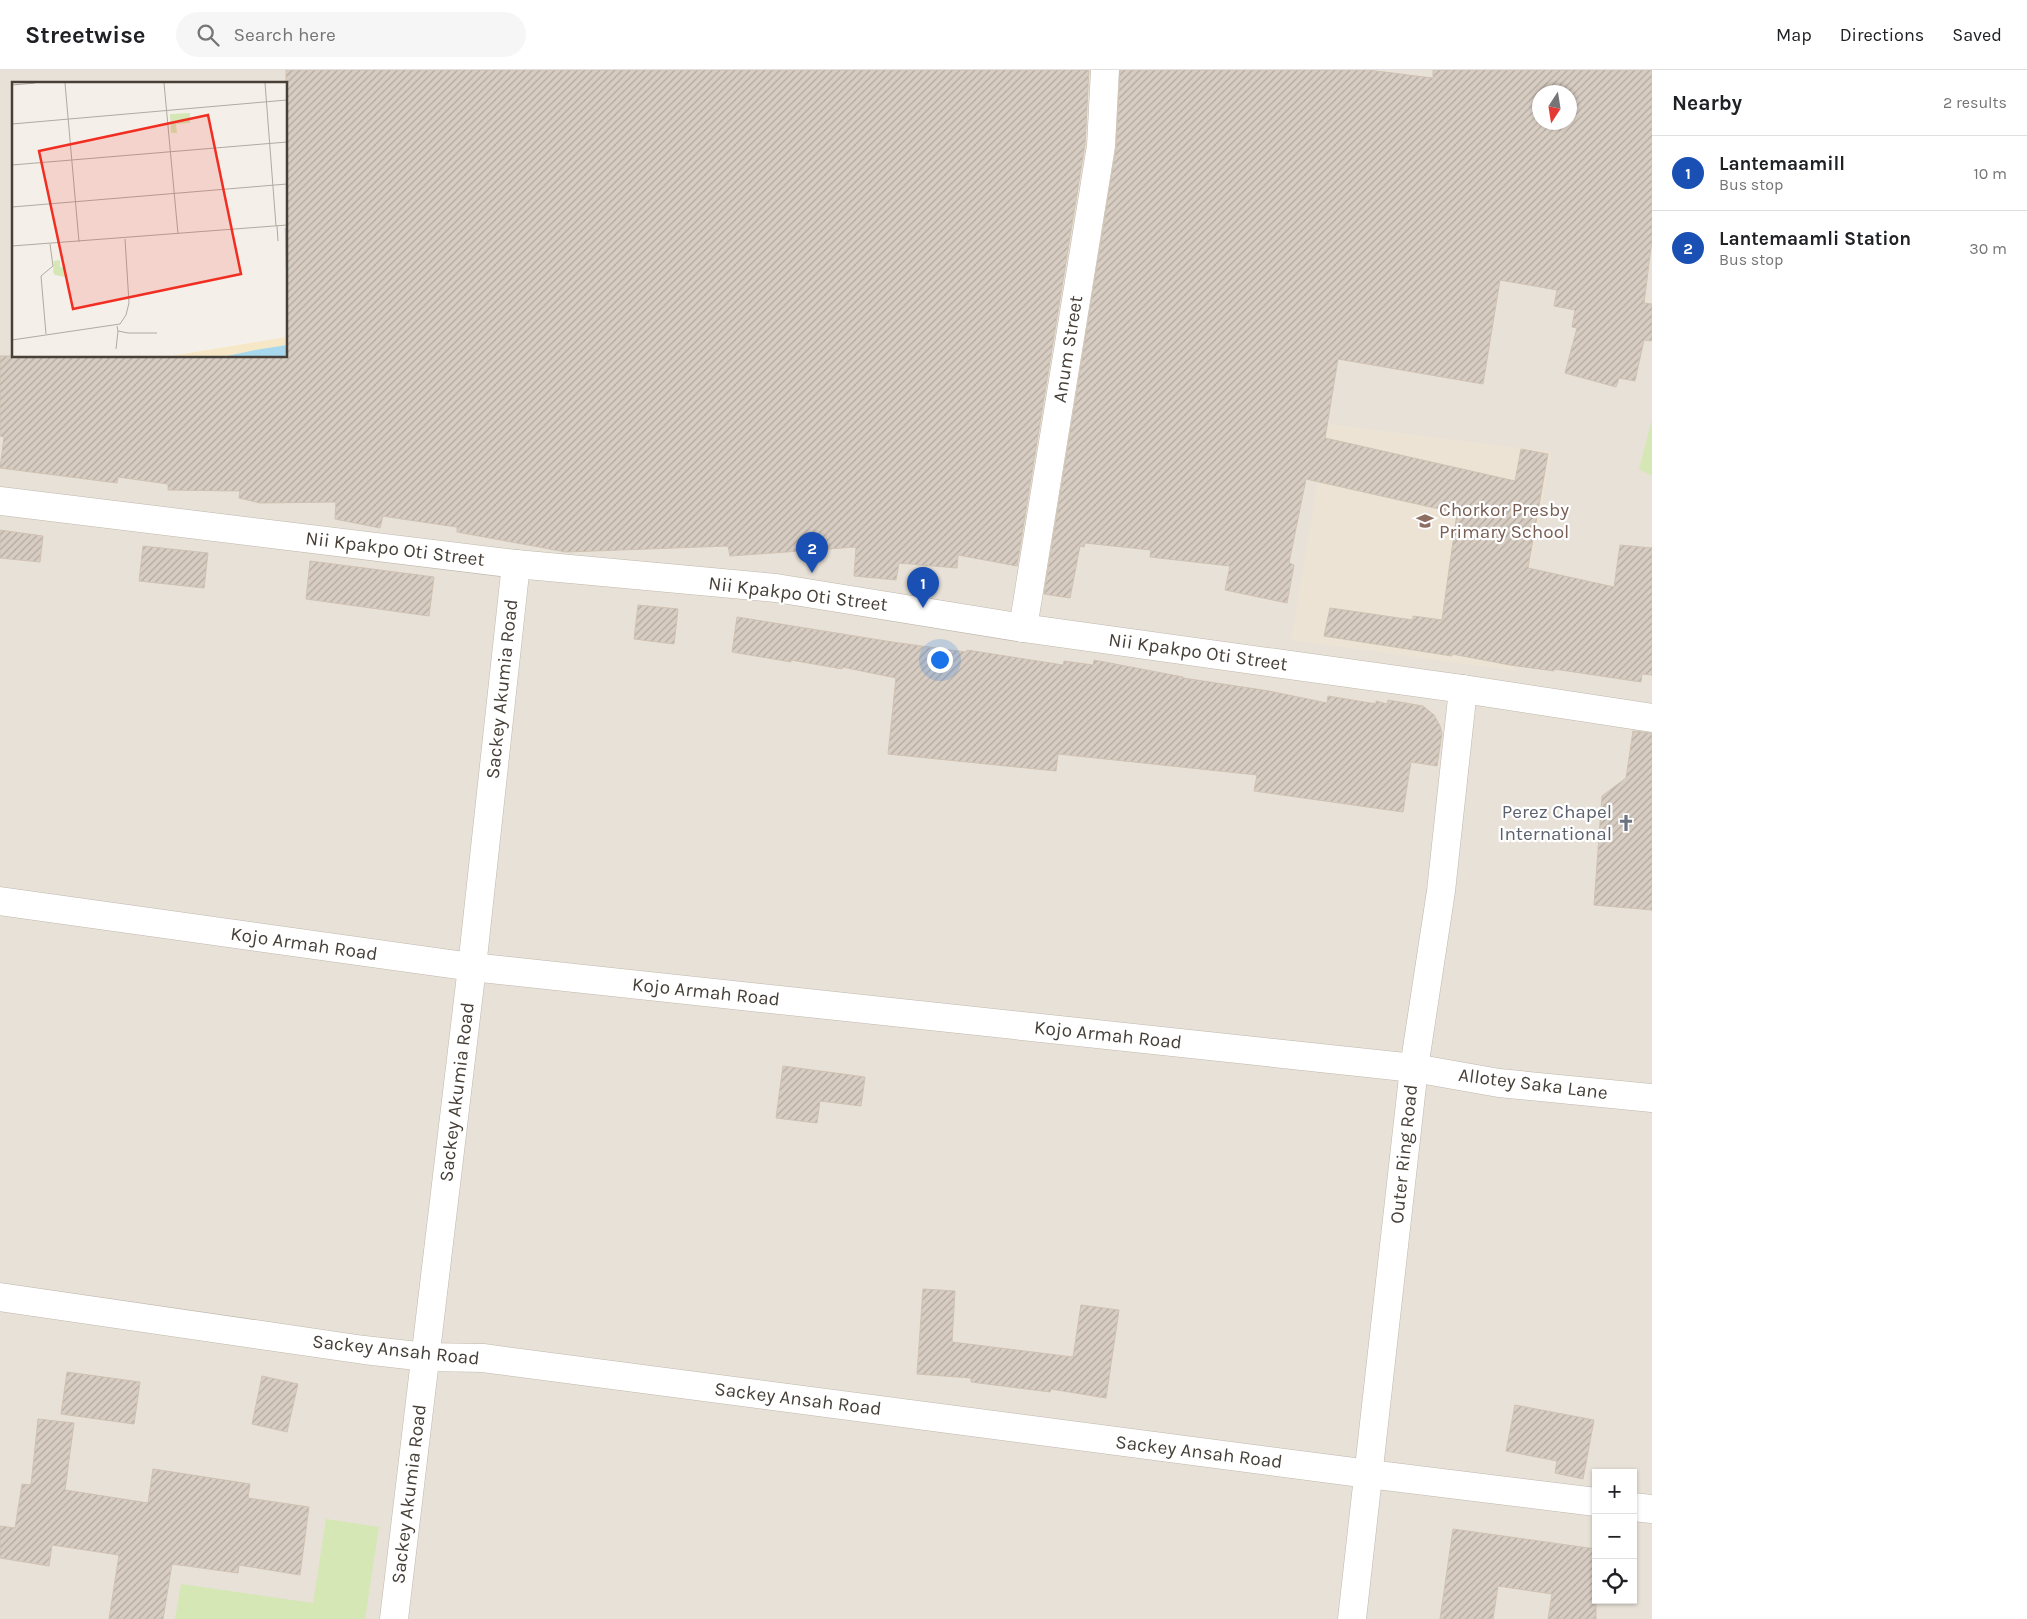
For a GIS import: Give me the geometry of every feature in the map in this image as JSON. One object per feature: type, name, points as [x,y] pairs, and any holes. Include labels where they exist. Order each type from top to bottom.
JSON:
[{"type":"street","name":"Anum Street","points":[[1023,628],[1101,146],[1105,70]]},
{"type":"street","name":"Nii Kpakpo Oti Street","points":[[0,501],[516,564],[776,588],[1023,628],[1463,689],[1652,718]]},
{"type":"street","name":"Sackey Akumia Road","points":[[394,1619],[472,967],[516,564]]},
{"type":"street","name":"Outer Ring Road","points":[[1352,1619],[1414,1068],[1442,892],[1463,689]]},
{"type":"street","name":"Kojo Armah Road","points":[[0,901],[472,967],[1414,1068]]},
{"type":"street","name":"Allotey Saka Lane","points":[[1414,1068],[1499,1083],[1652,1098]]},
{"type":"street","name":"Sackey Ansah Road","points":[[0,1298],[364,1350],[426,1357],[483,1358],[1592,1502]]},
{"type":"street","points":[[1637,1507],[1652,1509]]},
{"type":"shaded area","points":[[0,70],[1652,70],[1652,1619],[0,1619]]},
{"type":"shaded area","name":"Chorkor Presby Primary School","points":[[1327,424],[1552,452],[1526,591],[1515,671],[1291,640]]},
{"type":"green space","points":[[1652,419],[1652,476],[1639,469]]},
{"type":"green space","points":[[326,1519],[379,1527],[365,1619],[175,1619],[181,1584],[313,1603]]},
{"type":"building","points":[[286,70],[1089,70],[1085,144],[1017,566],[958,555],[957,568],[899,563],[896,580],[854,576],[856,547],[730,556],[728,546],[566,552],[457,532],[457,527],[383,516],[380,528],[335,519],[336,502],[260,503],[239,498],[240,491],[168,490],[168,484],[118,477],[117,483],[0,468],[4,437],[0,436],[0,356],[12,356],[12,358],[288,358],[288,82],[286,82]]},
{"type":"building","points":[[1120,70],[1368,70],[1433,78],[1433,70],[1652,70],[1652,240],[1644,303],[1652,304],[1652,341],[1644,340],[1635,381],[1619,378],[1616,387],[1565,373],[1577,328],[1572,327],[1575,310],[1554,306],[1557,290],[1500,280],[1483,384],[1338,359],[1325,438],[1515,481],[1521,449],[1548,454],[1528,568],[1614,587],[1620,545],[1652,548],[1652,675],[1642,674],[1641,682],[1554,669],[1554,671],[1510,665],[1452,654],[1452,656],[1324,636],[1330,608],[1413,620],[1413,616],[1442,620],[1457,513],[1306,479],[1289,563],[1294,565],[1287,603],[1225,590],[1230,566],[1150,557],[1151,550],[1085,543],[1084,547],[1080,546],[1070,598],[1044,594],[1116,148]]},
{"type":"building","points":[[0,530],[43,536],[40,562],[0,558]]},
{"type":"building","points":[[143,546],[208,553],[204,588],[139,581]]},
{"type":"building","points":[[310,561],[434,577],[429,616],[306,599]]},
{"type":"building","points":[[638,605],[678,609],[674,644],[634,639]]},
{"type":"building","points":[[737,617],[892,642],[966,652],[967,650],[1063,665],[1064,661],[1093,665],[1094,660],[1183,678],[1269,691],[1327,703],[1328,696],[1376,704],[1376,701],[1387,704],[1388,700],[1423,706],[1434,715],[1442,734],[1437,766],[1411,762],[1403,812],[1254,791],[1257,775],[1058,754],[1056,771],[888,754],[896,678],[842,667],[842,669],[732,652]]},
{"type":"building","name":"Perez Chapel International","points":[[1633,731],[1652,733],[1652,910],[1594,905],[1602,796],[1626,778]]},
{"type":"building","points":[[783,1066],[865,1077],[861,1106],[820,1101],[817,1123],[776,1118]]},
{"type":"building","points":[[923,1289],[955,1291],[952,1342],[1073,1357],[1081,1305],[1119,1310],[1106,1398],[1051,1389],[1050,1392],[971,1382],[971,1378],[917,1374]]},
{"type":"building","points":[[67,1372],[140,1382],[134,1424],[61,1414]]},
{"type":"building","points":[[262,1376],[298,1384],[287,1432],[252,1424]]},
{"type":"building","points":[[1515,1405],[1594,1420],[1583,1479],[1555,1473],[1557,1461],[1506,1451]]},
{"type":"building","points":[[38,1419],[74,1423],[65,1490],[148,1503],[153,1469],[250,1484],[248,1498],[309,1507],[300,1575],[239,1565],[238,1573],[172,1564],[163,1619],[109,1619],[119,1555],[52,1545],[49,1566],[0,1558],[0,1526],[15,1528],[22,1484],[31,1485]]},
{"type":"building","points":[[1453,1529],[1592,1548],[1592,1604],[1596,1604],[1596,1619],[1548,1619],[1552,1594],[1498,1586],[1493,1619],[1440,1619]]},
{"type":"place","name":"Chorkor Presby Primary School","points":[[1425,521]]},
{"type":"place","name":"Lantemaamli Station","points":[[812,573]]},
{"type":"place","name":"Lantemaamill","points":[[923,608]]},
{"type":"place","name":"Perez Chapel International","points":[[1626,823]]}]
